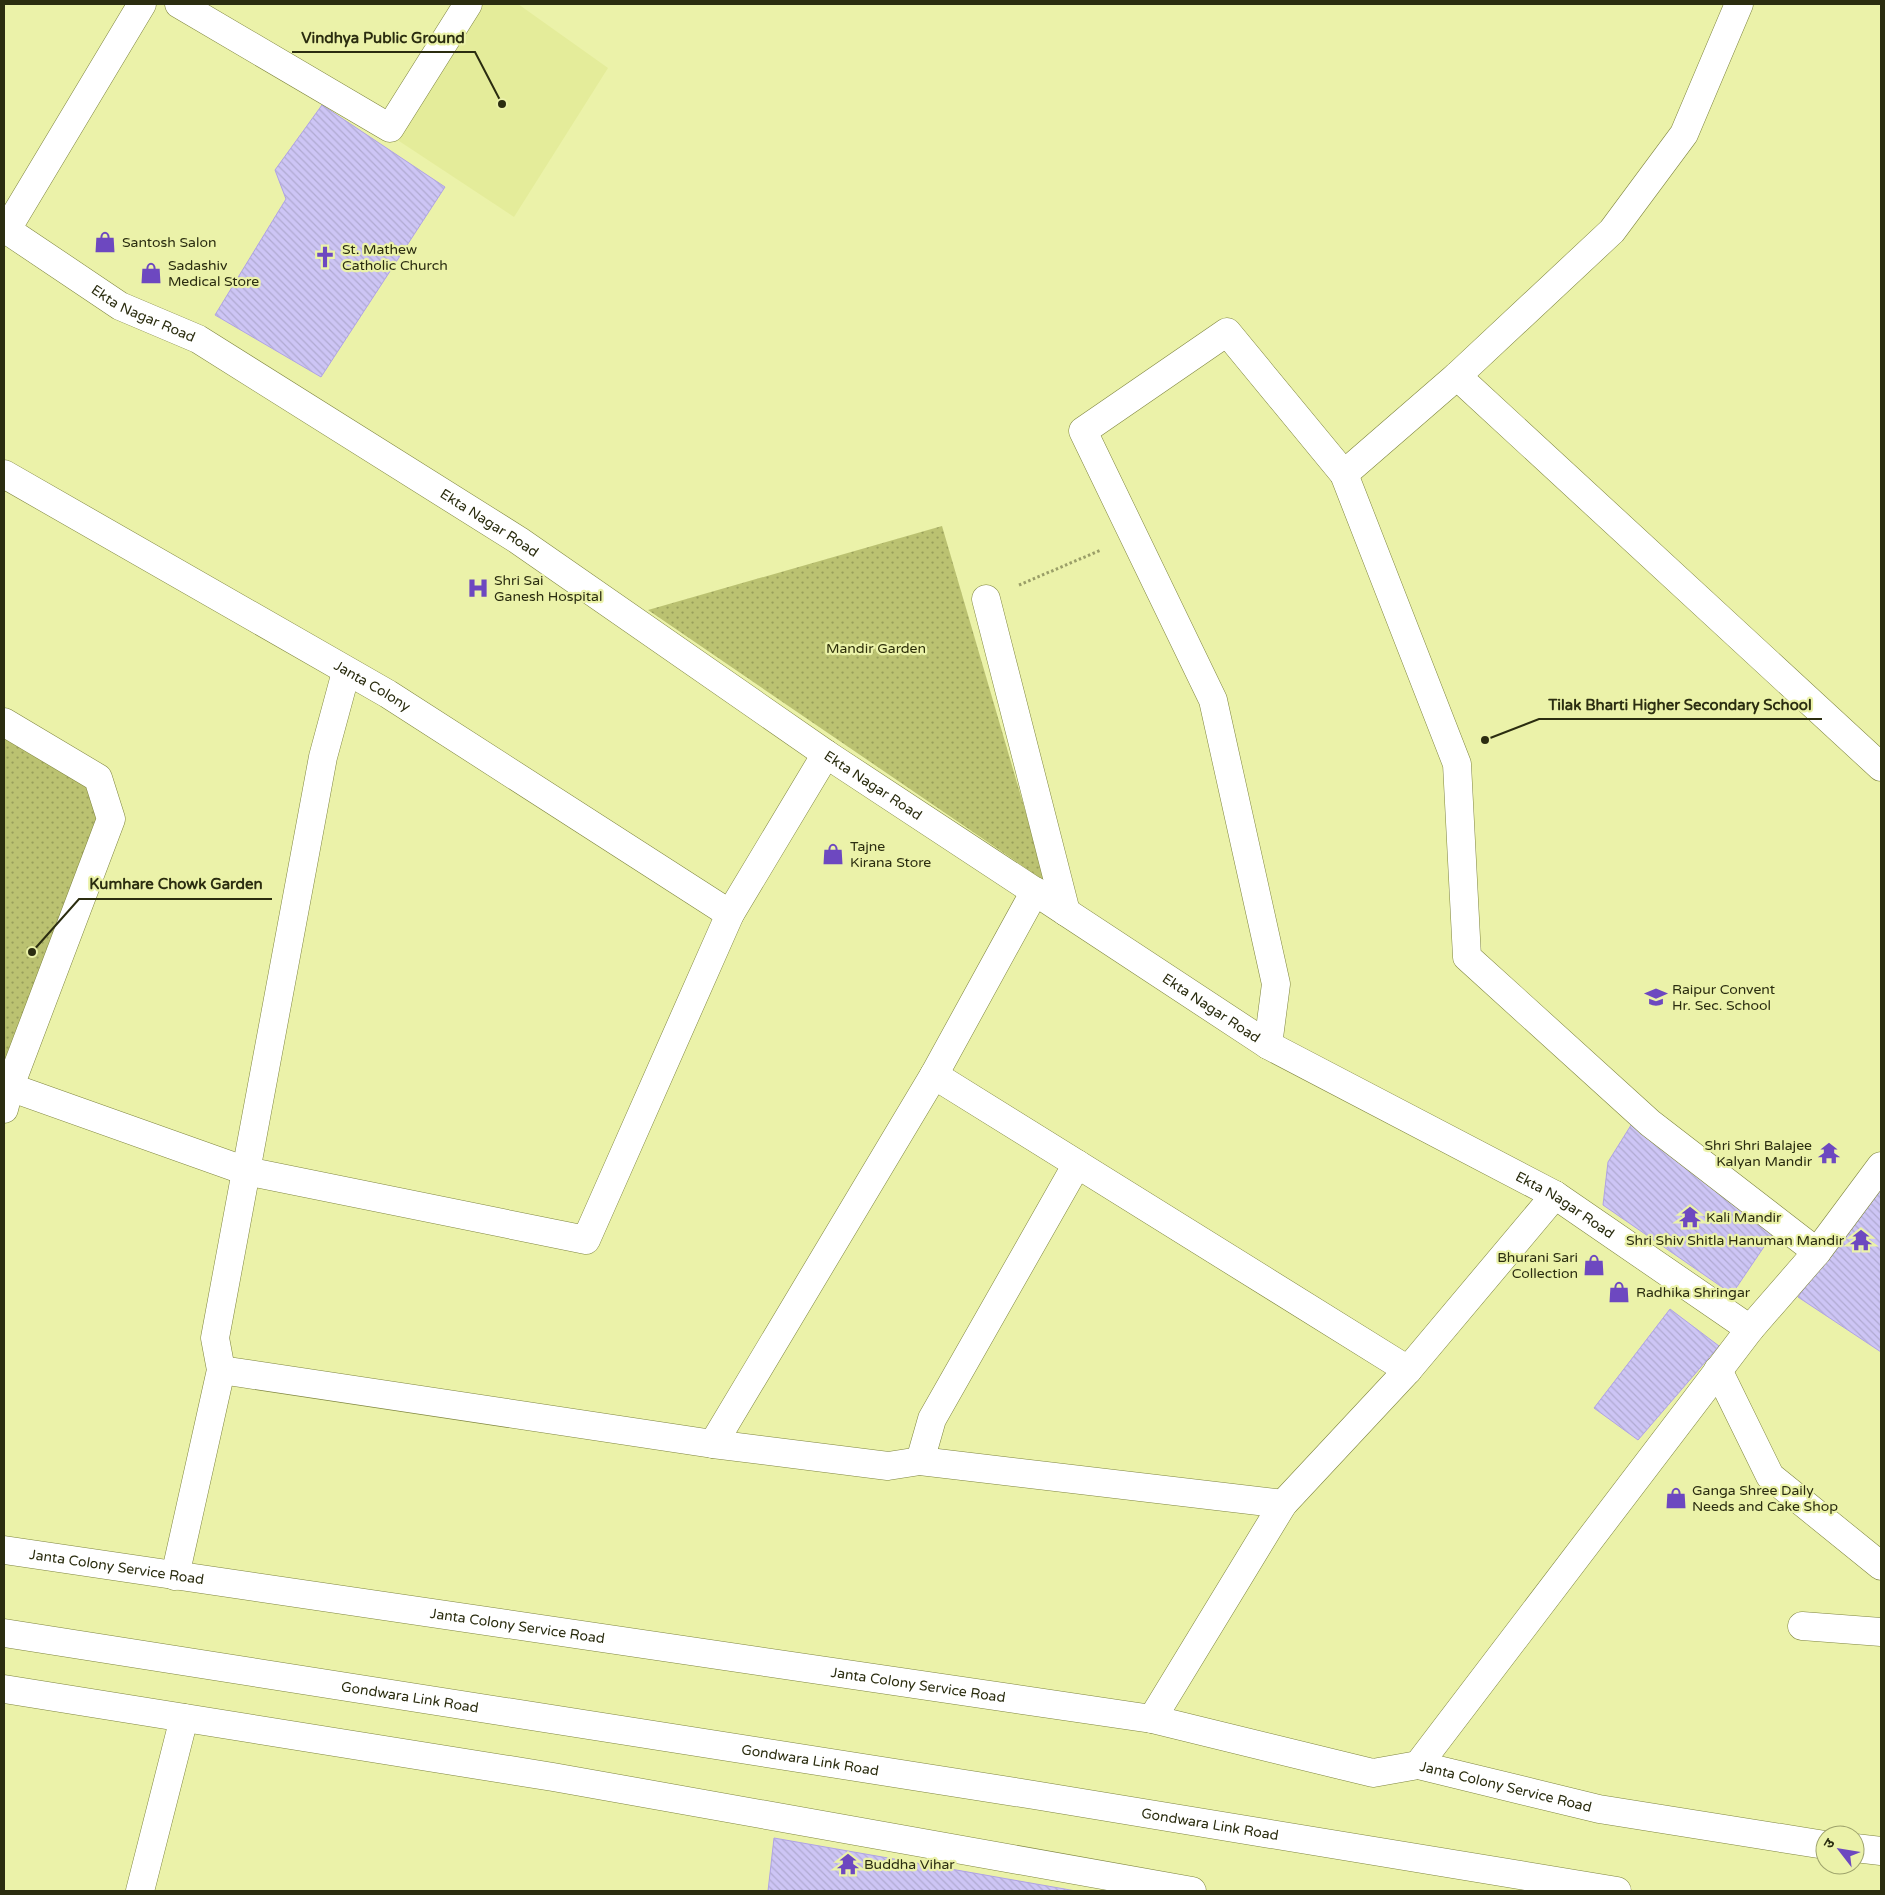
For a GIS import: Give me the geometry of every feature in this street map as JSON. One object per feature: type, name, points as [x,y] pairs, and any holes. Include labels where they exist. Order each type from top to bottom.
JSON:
[{"type":"street","points":[[5,229],[142,4]]},
{"type":"street","points":[[179,4],[390,128],[468,4]]},
{"type":"street","points":[[1344,474],[1457,376],[1612,231],[1684,134],[1739,4]]},
{"type":"street","name":"Ekta Nagar Road","points":[[5,229],[120,306],[198,339],[510,535],[826,754],[1268,1045],[1555,1195],[1750,1329]]},
{"type":"street","points":[[1268,1045],[1276,984],[1213,700],[1083,431],[1226,332],[1344,474],[1457,764],[1467,957],[1650,1123],[1817,1252]]},
{"type":"street","points":[[1457,376],[1881,767]]},
{"type":"street","name":"Janta Colony","points":[[4,474],[346,672],[388,694],[730,914]]},
{"type":"street","points":[[986,599],[1066,912]]},
{"type":"street","points":[[175,1576],[221,1370],[215,1338],[324,757],[346,672]]},
{"type":"street","points":[[4,722],[98,778],[111,818],[6,1093],[246,1171],[586,1240],[730,914],[826,754]]},
{"type":"street","points":[[713,1444],[934,1075],[1035,891]]},
{"type":"street","points":[[934,1075],[1408,1370]]},
{"type":"street","points":[[920,1461],[932,1419],[1077,1164]]},
{"type":"street","points":[[1418,1765],[1718,1370],[1750,1329],[1817,1252],[1881,1166]]},
{"type":"street","points":[[1152,1719],[1283,1504],[1408,1370],[1555,1195]]},
{"type":"street","points":[[221,1370],[713,1444],[888,1466],[920,1461],[1283,1504]]},
{"type":"street","points":[[1718,1370],[1770,1476],[1881,1566]]},
{"type":"street","name":"Janta Colony Service Road","points":[[4,1550],[1152,1719],[1374,1773],[1418,1765],[1599,1809],[1815,1843]]},
{"type":"street","points":[[1802,1626],[1881,1632]]},
{"type":"street","name":"Gondwara Link Road","points":[[4,1633],[1034,1795],[1617,1891]]},
{"type":"street","points":[[4,1690],[553,1777],[1192,1891]]},
{"type":"street","points":[[140,1891],[184,1718]]},
{"type":"street","points":[[1865,1849],[1881,1851]]},
{"type":"path","points":[[986,599],[1134,536]]},
{"type":"shaded area","points":[[478,4],[518,4],[608,68],[514,217],[396,139]]},
{"type":"green space","name":"Mandir Garden","points":[[942,526],[1046,882],[648,610]]},
{"type":"green space","points":[[4,722],[98,778],[111,819],[4,1085]]},
{"type":"building","name":"St. Mathew Catholic Church","points":[[322,105],[445,187],[321,377],[215,315],[286,199],[275,170]]},
{"type":"building","name":"Kali Mandir","points":[[1633,1122],[1776,1229],[1732,1294],[1603,1205],[1608,1162]]},
{"type":"building","name":"Shri Shiv Shitla Hanuman Mandir","points":[[1881,1183],[1881,1352],[1798,1297]]},
{"type":"building","points":[[1670,1309],[1719,1346],[1638,1440],[1594,1408]]},
{"type":"building","name":"Buddha Vihar","points":[[774,1838],[1076,1891],[768,1891]]},
{"type":"place","name":"Vindhya Public Ground","points":[[502,104]]},
{"type":"place","name":"Santosh Salon","points":[[105,242]]},
{"type":"place","name":"St. Mathew Catholic Church","points":[[325,257]]},
{"type":"place","name":"Sadashiv Medical Store","points":[[151,273]]},
{"type":"place","name":"Shri Sai Ganesh Hospital","points":[[478,588]]},
{"type":"place","name":"Tilak Bharti Higher Secondary School","points":[[1485,740]]},
{"type":"place","name":"Tajne Kirana Store","points":[[833,854]]},
{"type":"place","name":"Kumhare Chowk Garden","points":[[32,952]]},
{"type":"place","name":"Raipur Convent Hr. Sec. School","points":[[1656,997]]},
{"type":"place","name":"Shri Shri Balajee Kalyan Mandir","points":[[1829,1153]]},
{"type":"place","name":"Kali Mandir","points":[[1690,1217]]},
{"type":"place","name":"Shri Shiv Shitla Hanuman Mandir","points":[[1861,1240]]},
{"type":"place","name":"Bhurani Sari Collection","points":[[1594,1265]]},
{"type":"place","name":"Radhika Shringar","points":[[1619,1292]]},
{"type":"place","name":"Ganga Shree Daily Needs and Cake Shop","points":[[1676,1498]]},
{"type":"place","name":"Buddha Vihar","points":[[848,1864]]}]
